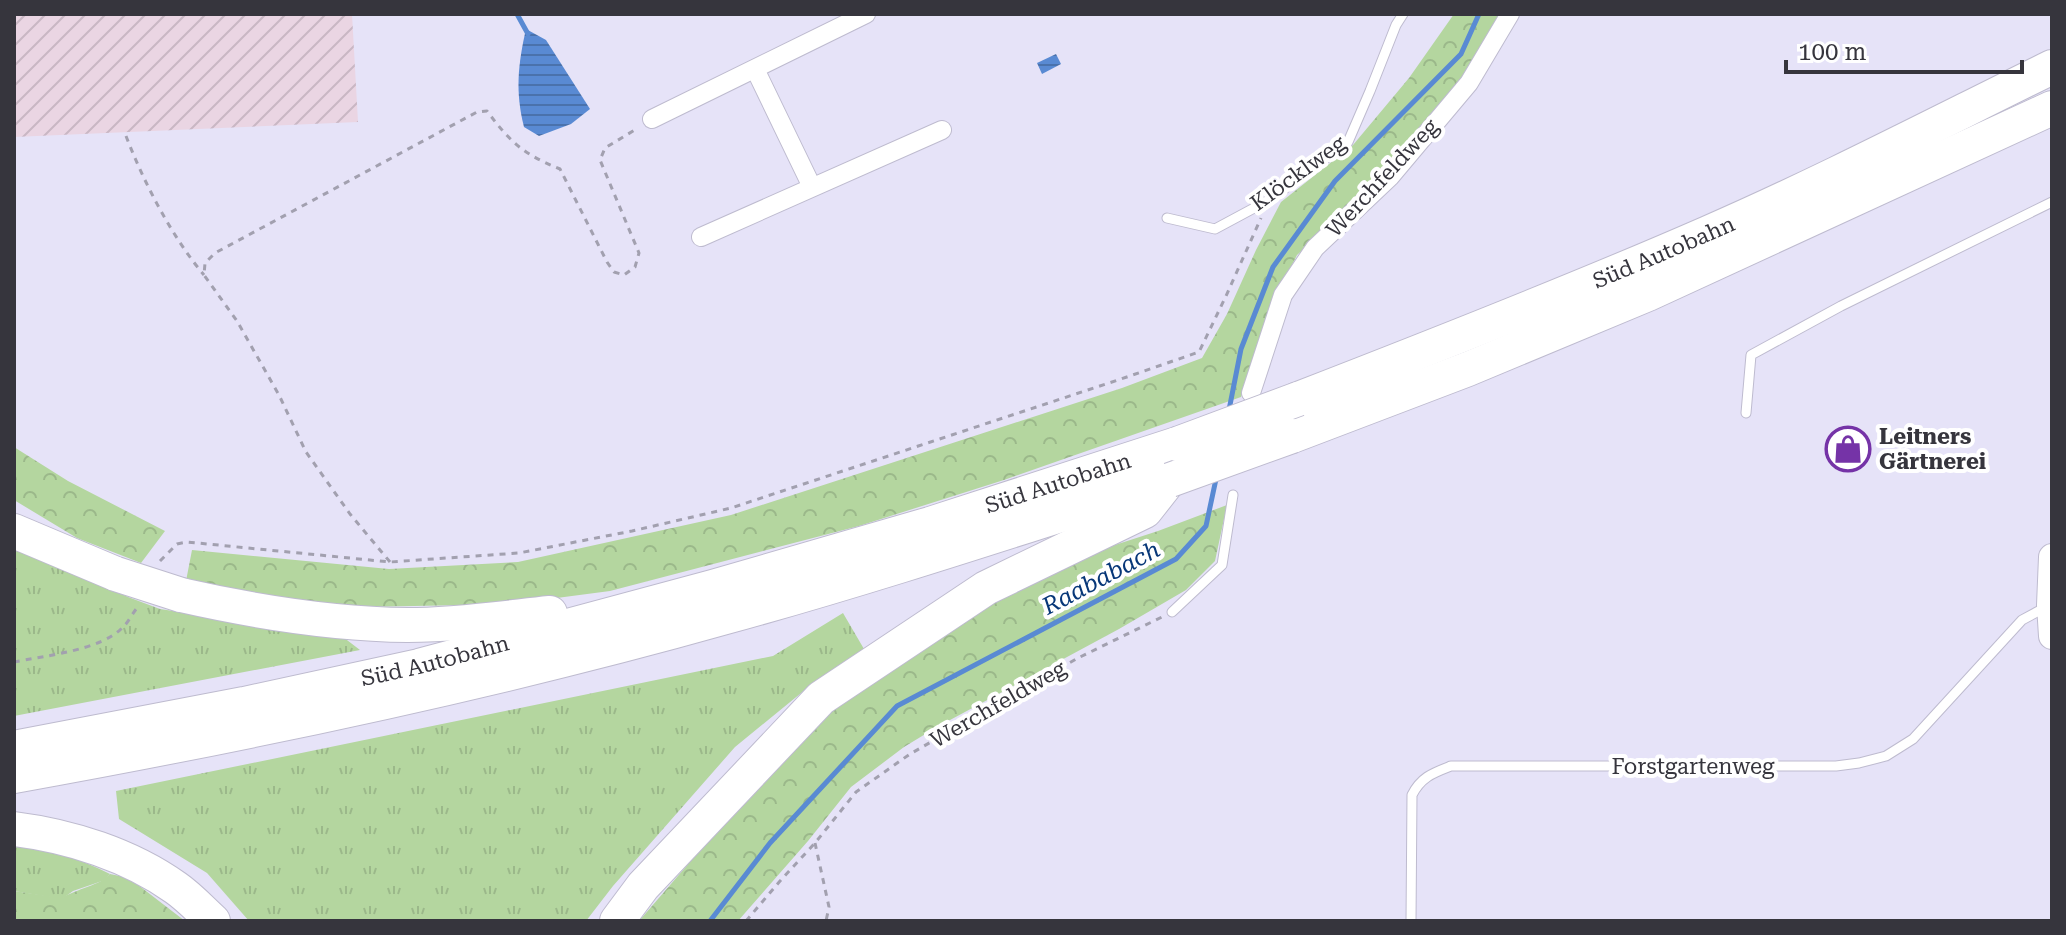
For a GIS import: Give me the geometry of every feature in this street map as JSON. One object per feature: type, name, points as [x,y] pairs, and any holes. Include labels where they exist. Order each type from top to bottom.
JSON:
[{"type":"highway","name":"Süd Autobahn","points":[[14,748],[244,704],[419,666],[713,587],[930,524],[1177,444],[1504,319],[1710,232],[2052,67]]},
{"type":"highway","name":"Süd Autobahn","points":[[14,776],[261,729],[433,692],[725,618],[1170,480],[1468,369],[1648,294],[2052,108]]},
{"type":"highway","points":[[617,921],[643,886],[821,698],[986,588],[1145,511],[1170,480]]},
{"type":"highway","points":[[14,517],[63,550]]},
{"type":"highway","points":[[14,531],[116,574],[181,595],[283,616],[410,625],[640,606]]},
{"type":"highway","points":[[14,829],[71,841],[139,865],[178,889],[213,921]]},
{"type":"main road","points":[[2052,557],[2052,636]]},
{"type":"street","points":[[652,119],[866,14]]},
{"type":"street","name":"Werchfeldweg","points":[[1251,393],[1283,295],[1315,248],[1390,177],[1469,83],[1510,14]]},
{"type":"street","points":[[755,69],[812,187]]},
{"type":"street","points":[[701,237],[942,130]]},
{"type":"lane","name":"Klöcklweg","points":[[1167,218],[1215,229],[1269,200],[1348,142],[1403,14]]},
{"type":"lane","points":[[1746,413],[1751,355],[1841,306],[2052,202]]},
{"type":"lane","points":[[1172,612],[1222,565],[1233,495]]},
{"type":"lane","name":"Forstgartenweg","points":[[1411,921],[1412,795],[1418,783],[1434,772],[1451,766],[1836,766],[1886,756],[1913,739],[2022,620],[2050,605]]},
{"type":"path","points":[[204,275],[205,263],[215,253],[477,112],[487,111],[518,147],[560,169],[607,262],[614,272],[624,275],[635,267],[639,253],[600,160],[605,148],[652,119]]},
{"type":"path","points":[[126,136],[176,238],[237,321],[279,395],[306,452],[350,514],[390,562]]},
{"type":"path","points":[[381,561],[519,553],[731,508],[1199,352],[1269,200]]},
{"type":"path","name":"Werchfeldweg","points":[[746,921],[856,792],[910,754],[1078,658],[1172,612]]},
{"type":"path","points":[[815,843],[829,907],[826,921]]},
{"type":"shaded area","points":[[14,14],[352,14],[358,122],[14,137]]},
{"type":"green space","points":[[1454,14],[1504,14],[1463,79],[1381,179],[1297,255],[1267,315],[1241,397],[1004,480],[859,526],[610,591],[467,605],[361,607],[263,597],[186,581],[192,550],[389,569],[518,562],[731,515],[1122,388],[1202,358],[1227,314],[1281,202],[1353,145],[1409,78]]},
{"type":"green space","points":[[14,447],[68,481],[165,531],[141,563],[77,538],[14,500]]},
{"type":"green space","points":[[1227,505],[1215,561],[1186,590],[904,747],[851,787],[738,921],[639,921],[790,746],[859,688],[1017,583],[1081,556]]},
{"type":"green space","points":[[14,544],[160,609],[343,637],[360,650],[14,716]]},
{"type":"green space","points":[[843,613],[864,649],[806,689],[735,747],[586,921],[249,921],[207,873],[119,819],[116,791],[773,656]]},
{"type":"green space","points":[[14,846],[64,855],[110,874],[105,880],[73,891],[62,899],[14,891]]},
{"type":"green space","points":[[110,874],[129,878],[185,921],[14,921],[14,891],[62,898]]},
{"type":"water","points":[[526,29],[546,40],[590,109],[571,124],[539,136],[524,127],[519,102],[519,66]]},
{"type":"water","points":[[1056,54],[1061,64],[1042,74],[1037,63]]},
{"type":"waterway","points":[[517,14],[528,34]]},
{"type":"waterway","name":"Raababach","points":[[1229,410],[1241,349],[1273,267],[1335,181],[1461,54],[1479,14]]},
{"type":"waterway","name":"Raababach","points":[[710,921],[770,843],[897,706],[1176,559],[1206,526],[1216,479]]},
{"type":"place","name":"Leitners Gärtnerei","points":[[1848,449]]}]
